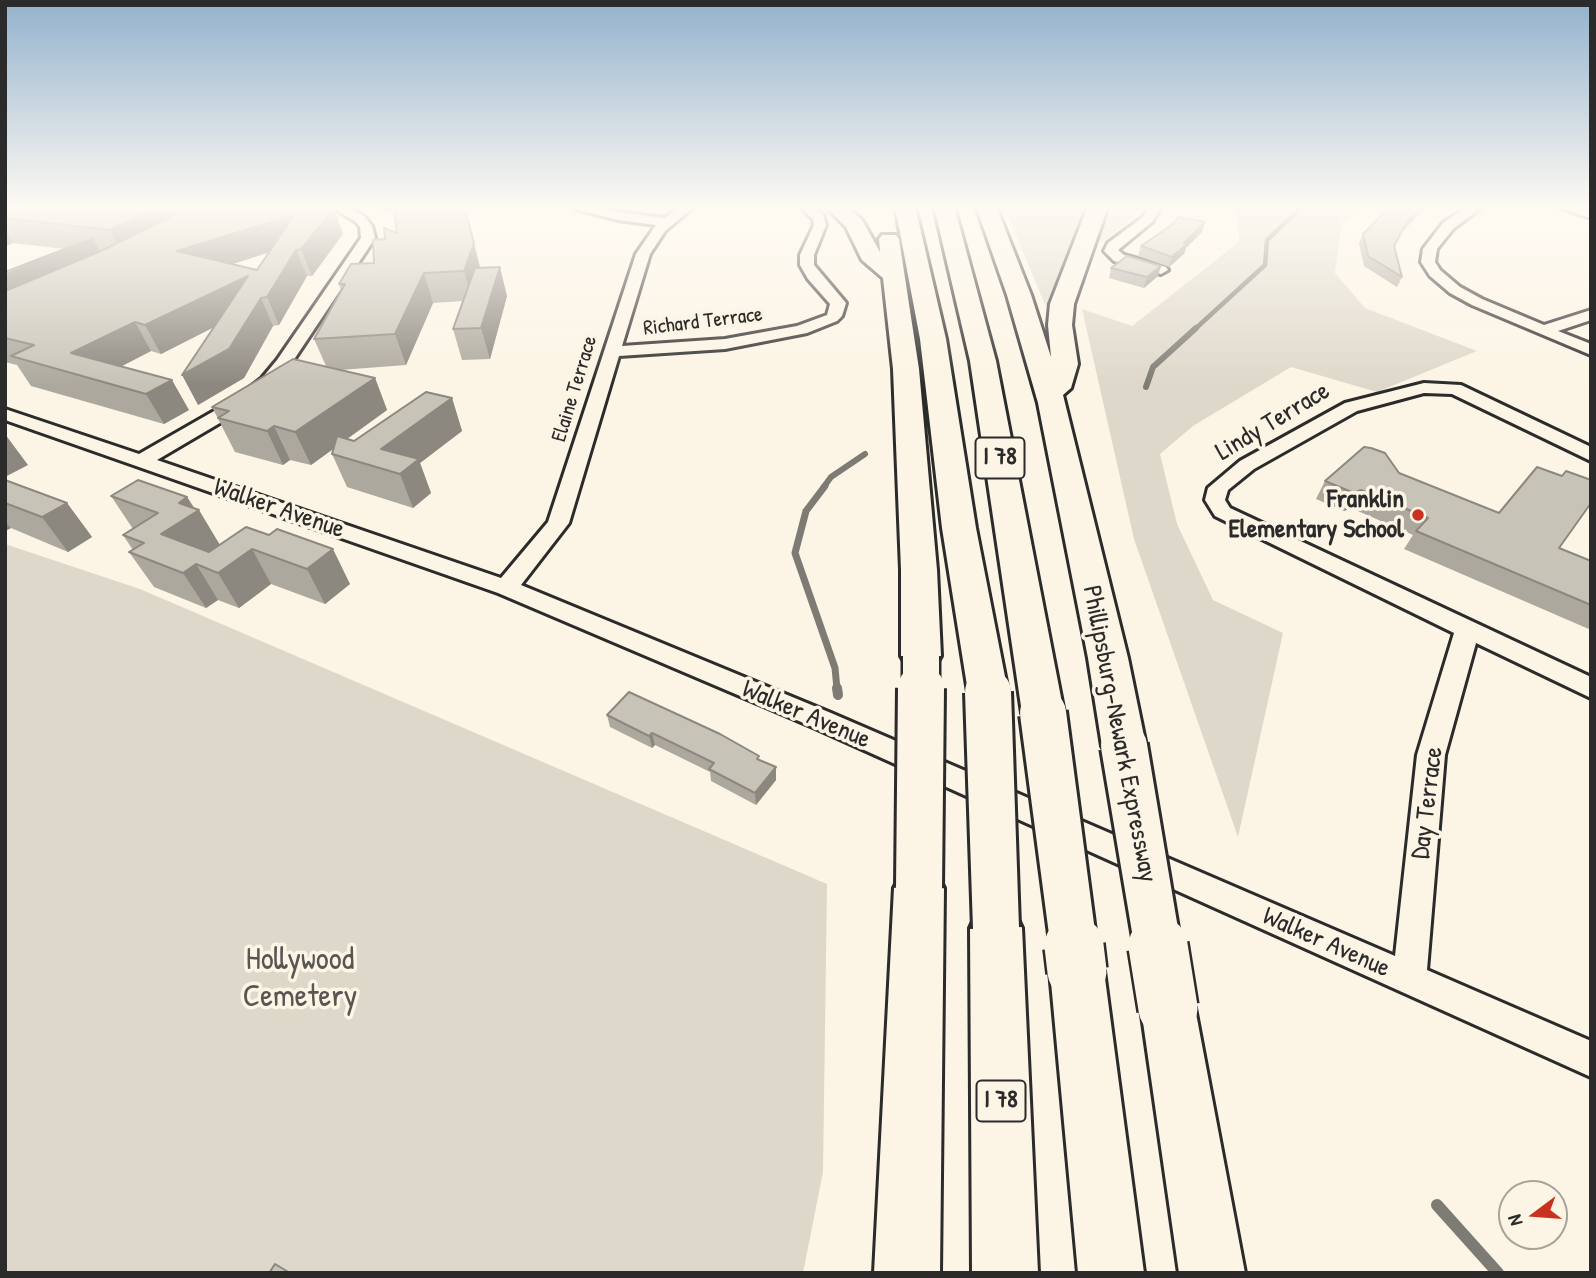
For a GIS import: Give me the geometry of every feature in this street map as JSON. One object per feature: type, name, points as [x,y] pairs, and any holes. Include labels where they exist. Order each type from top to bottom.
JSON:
[{"type":"highway","points":[[882,266],[895,278]]},
{"type":"highway","points":[[893,266],[906,369],[919,570],[921,656],[919,888],[907,1273]]},
{"type":"highway","points":[[918,266],[930,325],[959,527],[988,692]]},
{"type":"highway","name":"I 78","points":[[939,266],[962,390],[975,509],[988,692],[1004,1273]]},
{"type":"highway","name":"I 78","points":[[959,266],[983,361],[1043,713],[1077,971],[1111,1273]]},
{"type":"highway","points":[[985,266],[999,320],[1030,520],[1043,713]]},
{"type":"highway","name":"Phillipsburg-Newark Expressway","points":[[1008,266],[1052,403],[1108,658],[1212,1273]]},
{"type":"highway","points":[[1052,403],[1065,364],[1060,325],[1062,304],[1076,266]]},
{"type":"street","points":[[141,461],[241,403],[268,382],[349,266]]},
{"type":"street","name":"Elaine Terrace","points":[[506,588],[558,523],[639,266]]},
{"type":"street","name":"Richard Terrace","points":[[610,352],[725,344],[826,323],[839,308],[835,298],[813,276],[807,266]]},
{"type":"street","points":[[1146,266],[1161,270]]},
{"type":"street","points":[[1430,266],[1446,284],[1466,296],[1591,350]]},
{"type":"street","points":[[1544,330],[1591,315]]},
{"type":"street","name":"Lindy Terrace","points":[[1591,455],[1455,389],[1424,388],[1351,407],[1247,465],[1218,488],[1215,500],[1222,512],[1591,688]]},
{"type":"street","name":"Walker Avenue","points":[[5,414],[506,588],[822,720],[1591,1059]]},
{"type":"street","name":"Day Terrace","points":[[1409,980],[1431,755],[1467,629]]},
{"type":"green space","points":[[1029,266],[1065,266],[1049,306],[1045,305]]},
{"type":"green space","points":[[1209,266],[1336,266],[1335,273],[1365,308],[1477,351],[1377,392],[1291,367],[1193,426],[1160,454],[1177,524],[1213,600],[1283,633],[1238,837],[1134,539],[1082,309],[1132,326]]},
{"type":"green space","name":"Hollywood Cemetery","points":[[5,544],[140,589],[827,884],[823,1172],[803,1273],[5,1273]]},
{"type":"building","points":[[21,266],[27,266],[5,275],[5,272]]},
{"type":"building","points":[[66,266],[239,266],[257,270],[260,266],[286,266],[267,297],[261,298],[229,349],[182,375],[248,276],[145,325],[135,322],[71,353],[172,380],[146,394],[11,356],[34,345],[5,338],[5,291]]},
{"type":"building","points":[[350,266],[466,266],[464,271],[424,273],[395,334],[314,339],[345,284],[339,284]]},
{"type":"building","points":[[1114,266],[1161,266],[1147,277],[1111,268]]},
{"type":"building","points":[[1384,266],[1399,266],[1402,277]]},
{"type":"building","points":[[500,267],[481,328],[453,329],[475,268]]},
{"type":"building","points":[[293,359],[375,378],[295,432],[274,426],[267,431],[218,418],[229,411],[212,407]]},
{"type":"building","points":[[426,392],[452,398],[381,449],[419,459],[400,474],[332,454],[337,436],[354,441]]},
{"type":"building","name":"Franklin Elementary School","points":[[1364,447],[1385,453],[1399,473],[1499,513],[1537,467],[1562,476],[1566,471],[1591,480],[1591,503],[1559,548],[1591,561],[1591,605],[1416,531],[1428,518],[1361,490],[1354,493],[1325,481]]},
{"type":"building","points":[[5,480],[67,503],[42,517],[5,503]]},
{"type":"building","points":[[138,480],[187,497],[179,503],[199,510],[161,534],[209,552],[246,527],[269,535],[277,529],[333,549],[307,569],[252,549],[218,573],[196,564],[183,573],[129,552],[144,543],[123,535],[158,513],[111,496]]},
{"type":"building","points":[[629,692],[720,734],[759,756],[757,759],[776,767],[755,793],[709,769],[714,763],[607,715]]},
{"type":"building","points":[[275,1264],[290,1273],[269,1273]]},
{"type":"waterway","points":[[1194,330],[1264,266]]},
{"type":"waterway","points":[[1146,387],[1153,367],[1196,328]]},
{"type":"waterway","points":[[823,488],[831,477],[865,454]]},
{"type":"waterway","points":[[825,486],[806,511],[795,553],[835,668],[837,689]]},
{"type":"waterway","points":[[837,688],[838,695]]},
{"type":"waterway","points":[[1437,1205],[1498,1273]]},
{"type":"place","name":"Franklin Elementary School","points":[[1418,515]]}]
